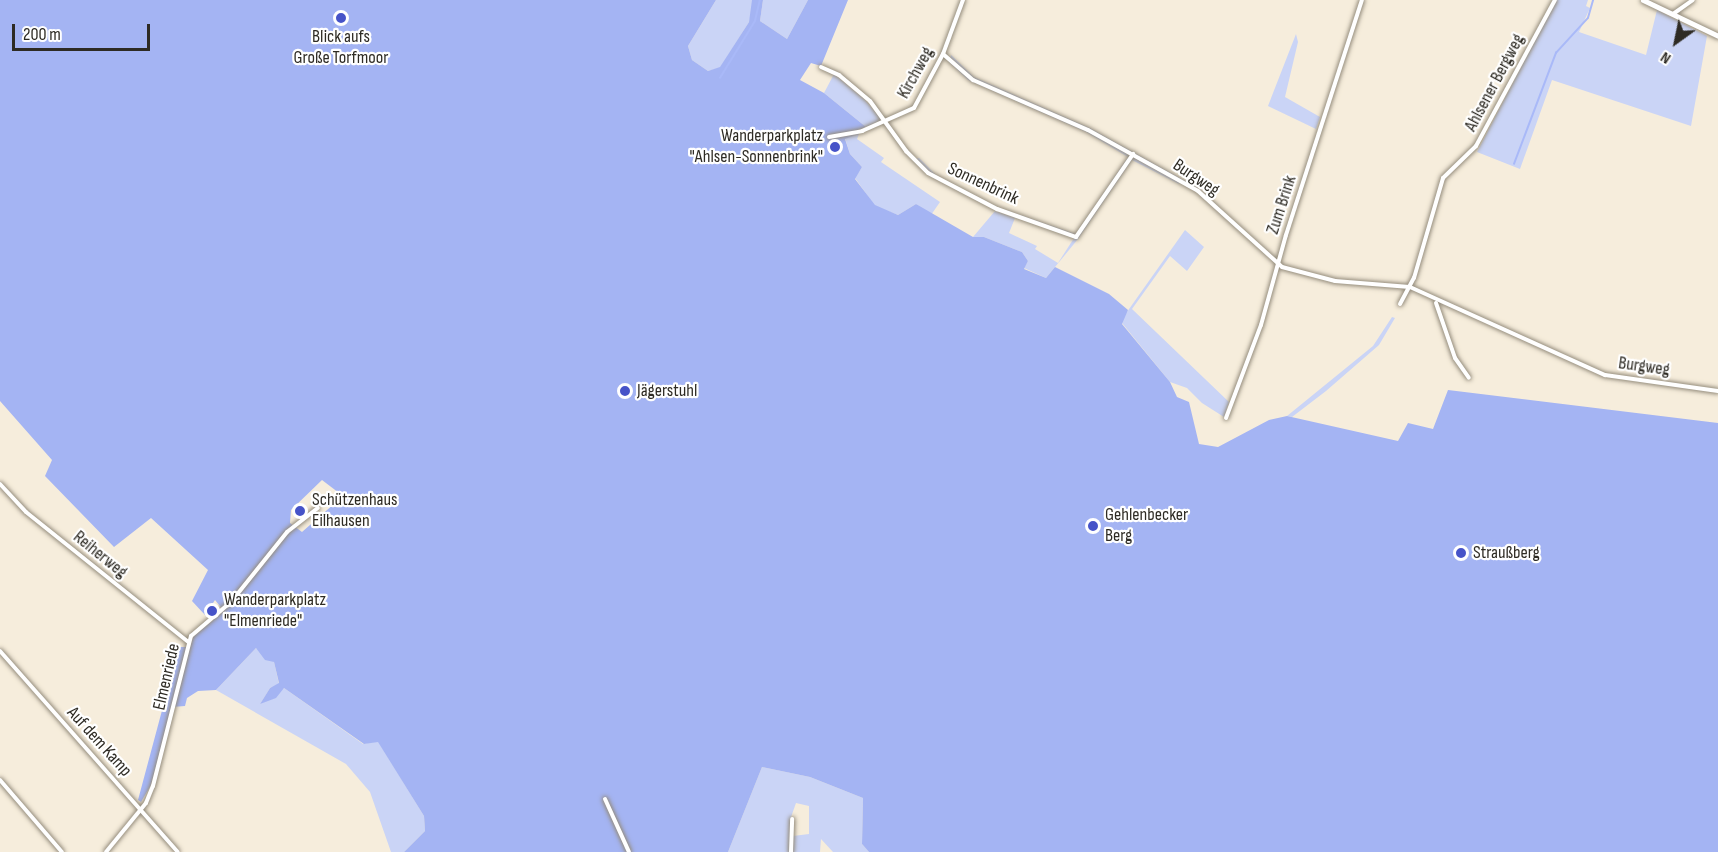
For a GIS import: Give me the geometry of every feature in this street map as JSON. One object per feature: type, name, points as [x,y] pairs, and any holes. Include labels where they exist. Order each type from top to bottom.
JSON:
[{"type":"main road","points":[[1643,0],[1718,36]]},
{"type":"street","name":"Kirchweg","points":[[829,137],[846,135],[886,122],[914,108],[943,54],[963,0]]},
{"type":"street","name":"Zum Brink","points":[[1226,418],[1261,325],[1278,264],[1362,0]]},
{"type":"street","name":"Ahlsener Bergweg","points":[[1400,304],[1410,287],[1443,178],[1476,146],[1555,0]]},
{"type":"street","points":[[1673,14],[1693,0]]},
{"type":"street","name":"Burgweg","points":[[943,54],[973,80],[1133,154],[1198,191],[1278,264],[1335,281],[1410,287],[1436,302],[1605,375],[1718,391]]},
{"type":"street","name":"Sonnenbrink","points":[[821,67],[855,88],[886,122],[906,151],[928,173],[1003,211],[1076,237],[1133,154]]},
{"type":"street","points":[[1436,302],[1455,358],[1469,378]]},
{"type":"street","name":"Reiherweg","points":[[0,484],[26,512],[188,642]]},
{"type":"street","name":"Elmenriede","points":[[106,852],[140,809],[161,764],[188,642],[231,602],[287,532],[318,508]]},
{"type":"street","name":"Auf dem Kamp","points":[[0,651],[178,852]]},
{"type":"street","points":[[0,780],[62,852]]},
{"type":"street","points":[[605,799],[629,852]]},
{"type":"street","points":[[791,852],[792,819]]},
{"type":"shaded area","points":[[0,0],[716,0],[688,46],[692,60],[708,71],[720,67],[749,22],[752,0],[763,0],[760,21],[787,39],[808,0],[848,0],[821,66],[811,63],[800,80],[824,93],[866,127],[858,130],[859,134],[845,139],[850,154],[862,167],[855,179],[875,205],[898,215],[916,204],[973,237],[984,237],[1022,252],[1028,261],[1024,269],[1046,278],[1055,267],[1109,294],[1128,310],[1122,324],[1170,382],[1177,397],[1189,402],[1199,444],[1218,447],[1269,420],[1287,416],[1398,441],[1408,423],[1433,429],[1448,390],[1718,423],[1718,852],[869,852],[862,844],[863,798],[810,777],[762,767],[728,852],[404,852],[425,831],[424,816],[378,742],[364,744],[284,688],[276,698],[260,704],[270,688],[279,683],[274,662],[265,660],[256,648],[216,690],[198,691],[187,698],[185,706],[172,707],[151,785],[141,802],[138,800],[179,647],[190,647],[193,637],[224,611],[215,600],[205,615],[192,601],[208,570],[151,518],[114,547],[45,476],[52,460],[0,401]],"holes":[[[322,480],[343,496],[302,532],[290,523],[291,510]]]},
{"type":"shaded area","points":[[716,0],[752,0],[754,5],[749,22],[720,68],[708,71],[692,60],[688,46]]},
{"type":"shaded area","points":[[763,0],[808,0],[787,39],[760,21]]},
{"type":"shaded area","points":[[1556,0],[1588,0],[1586,6],[1590,8],[1579,32],[1646,55],[1657,10],[1707,36],[1691,126],[1552,80],[1520,169],[1477,152]]},
{"type":"shaded area","points":[[1296,34],[1298,42],[1285,97],[1320,117],[1316,129],[1268,106]]},
{"type":"shaded area","points":[[951,55],[974,77],[1090,128],[1196,187],[1220,208],[1180,180],[1179,184],[1132,160],[1078,239],[1046,278],[1024,268],[1028,261],[1022,252],[984,237],[973,237],[995,211],[1015,218],[1009,233],[1037,246],[1035,249],[1058,263],[1076,235],[997,208],[929,172],[915,159],[919,158],[937,176],[997,207],[1076,234],[1128,157],[1086,132],[968,80],[949,62]]},
{"type":"shaded area","points":[[834,74],[864,99],[882,120],[866,127],[824,93]]},
{"type":"shaded area","points":[[859,134],[857,139],[884,158],[881,162],[940,202],[931,215],[916,204],[898,215],[875,206],[855,178],[862,167],[850,154],[845,138]]},
{"type":"shaded area","points":[[1185,230],[1204,247],[1187,271],[1170,256],[1132,309],[1229,402],[1224,417],[1202,403],[1187,388],[1170,382],[1122,323],[1122,319]]},
{"type":"shaded area","points":[[1392,317],[1395,318],[1379,345],[1326,391],[1292,417],[1287,416],[1373,346]]},
{"type":"shaded area","points":[[256,648],[274,662],[279,684],[270,688],[260,704],[284,688],[363,744],[378,741],[424,816],[425,831],[404,852],[391,852],[370,792],[346,764],[216,690]]},
{"type":"shaded area","points":[[762,767],[810,777],[863,798],[862,844],[869,852],[833,852],[821,839],[820,852],[793,852],[793,836],[809,834],[809,806],[796,803],[790,820],[790,852],[728,852]]},
{"type":"waterway","points":[[720,78],[755,21],[760,0]]},
{"type":"waterway","points":[[1514,164],[1556,53],[1588,18],[1593,0]]},
{"type":"place","name":"Blick aufs Große Torfmoor","points":[[341,18]]},
{"type":"place","name":"Wanderparkplatz \"Ahlsen-Sonnenbrink\"","points":[[835,147]]},
{"type":"place","name":"Jägerstuhl","points":[[625,391]]},
{"type":"place","name":"Schützenhaus Eilhausen","points":[[300,511]]},
{"type":"place","name":"Gehlenbecker Berg","points":[[1093,526]]},
{"type":"place","name":"Straußberg","points":[[1461,553]]},
{"type":"place","name":"Wanderparkplatz \"Elmenriede\"","points":[[212,611]]}]
